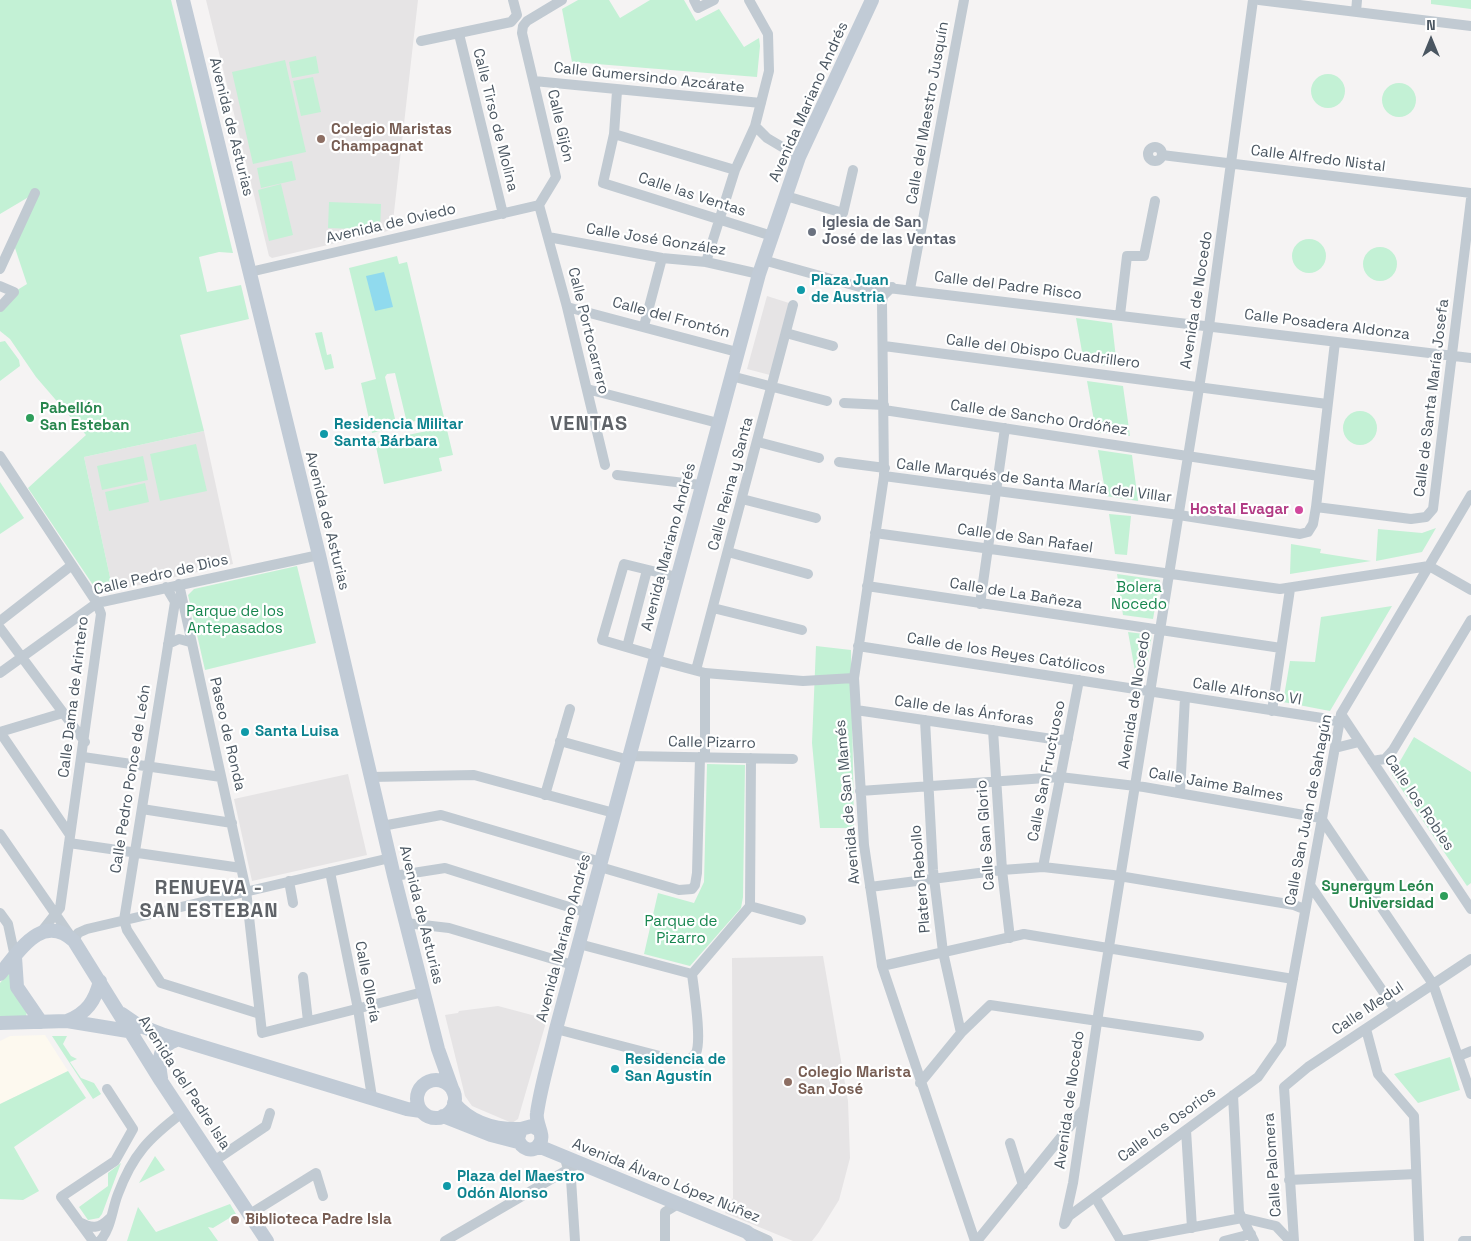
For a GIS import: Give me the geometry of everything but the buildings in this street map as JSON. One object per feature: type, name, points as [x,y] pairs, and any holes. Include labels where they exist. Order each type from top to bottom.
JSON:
[{"type":"main road","name":"Avenida de Asturias","points":[[183,0],[319,555],[394,876],[438,1049],[454,1097]]},
{"type":"main road","name":"Avenida Mariano Andrés","points":[[532,1133],[556,1029],[759,274],[799,157],[872,0]]},
{"type":"main road","points":[[0,974],[33,936],[41,932]]},
{"type":"main road","name":"Avenida del Padre Isla","points":[[41,932],[59,932],[74,941],[161,1081],[267,1241]]},
{"type":"main road","points":[[15,957],[17,987],[41,1022]]},
{"type":"main road","points":[[67,1022],[79,1016],[89,1007],[96,996],[100,981]]},
{"type":"main road","points":[[117,1008],[138,1025],[179,1040],[407,1109],[421,1111],[431,1117],[443,1116],[448,1113],[454,1097],[446,1083],[430,1081],[424,1084],[417,1094],[401,1102],[379,1099]]},
{"type":"main road","points":[[0,1024],[67,1022],[179,1040]]},
{"type":"main road","points":[[161,1081],[159,1059],[161,1052],[166,1045],[179,1040]]},
{"type":"main road","name":"Avenida de Asturias","points":[[430,1081],[436,1068],[438,1049]]},
{"type":"main road","points":[[417,1094],[421,1111]]},
{"type":"main road","name":"Avenida Álvaro López Núñez","points":[[454,1097],[480,1124],[532,1133],[566,1160],[678,1204],[751,1238]]},
{"type":"main road","name":"Avenida Álvaro López Núñez","points":[[443,1116],[491,1135],[532,1133]]},
{"type":"street","points":[[421,41],[511,22],[517,16],[513,0]]},
{"type":"street","name":"Calle Gijón","points":[[539,205],[556,178],[522,33],[523,26],[527,21],[562,0]]},
{"type":"street","points":[[696,4],[714,0]]},
{"type":"street","points":[[706,262],[735,170],[755,126],[768,71],[768,34],[749,0]]},
{"type":"street","name":"Calle del Maestro Jusquín","points":[[910,289],[964,0]]},
{"type":"street","name":"Avenida de Nocedo","points":[[1063,1226],[1073,1183],[1097,1021],[1209,326],[1253,0]]},
{"type":"street","points":[[1259,0],[1471,26]]},
{"type":"street","points":[[1356,12],[1357,0]]},
{"type":"street","name":"Calle Tirso de Molina","points":[[459,34],[503,214]]},
{"type":"street","name":"Calle Gumersindo Azcárate","points":[[534,81],[617,91],[761,104]]},
{"type":"street","points":[[617,91],[614,134],[735,170]]},
{"type":"street","points":[[755,126],[767,138],[799,157]]},
{"type":"street","name":"Calle las Ventas","points":[[614,134],[603,183],[772,236]]},
{"type":"street","name":"Calle Alfredo Nistal","points":[[1162,155],[1471,193]]},
{"type":"street","points":[[786,196],[843,213],[853,170]]},
{"type":"street","points":[[0,269],[35,193]]},
{"type":"street","name":"Calle de Santa María Josefa","points":[[1316,507],[1411,519],[1426,517],[1433,510],[1471,198]]},
{"type":"street","points":[[1120,315],[1127,256],[1144,256],[1155,201]]},
{"type":"street","name":"Avenida de Oviedo","points":[[250,272],[539,205]]},
{"type":"street","name":"Calle Portocarrero","points":[[539,205],[567,307],[605,465]]},
{"type":"street","name":"Calle José González","points":[[548,237],[662,258],[706,262],[759,274]]},
{"type":"street","points":[[644,326],[662,258]]},
{"type":"street","points":[[764,260],[854,284],[874,292],[882,302]]},
{"type":"street","name":"Calle del Padre Risco","points":[[854,284],[910,289],[1209,326]]},
{"type":"street","points":[[0,286],[14,292],[0,307]]},
{"type":"street","points":[[882,302],[883,296],[892,287]]},
{"type":"street","name":"Avenida de San Mamés","points":[[882,302],[884,472],[854,678],[864,845],[882,966],[920,1083],[976,1241]]},
{"type":"street","name":"Calle Reina y Santa","points":[[600,865],[679,890],[692,889],[695,885],[702,757],[701,672],[713,608],[793,305]]},
{"type":"street","name":"Calle del Frontón","points":[[567,307],[737,352]]},
{"type":"street","name":"Calle Posadera Aldonza","points":[[1209,326],[1471,358]]},
{"type":"street","points":[[786,333],[833,346]]},
{"type":"street","points":[[1316,507],[1335,342]]},
{"type":"street","name":"Calle del Obispo Cuadrillero","points":[[884,346],[1327,404]]},
{"type":"street","points":[[731,376],[827,401]]},
{"type":"street","points":[[587,389],[718,422]]},
{"type":"street","points":[[844,403],[884,407]]},
{"type":"street","name":"Calle de Sancho Ordóñez","points":[[884,407],[1005,428],[1319,476]]},
{"type":"street","points":[[980,604],[1005,428]]},
{"type":"street","points":[[758,442],[819,458]]},
{"type":"street","name":"Calle Dama de Arintero","points":[[0,456],[97,603],[101,614],[83,757],[60,908],[41,932]]},
{"type":"street","points":[[839,462],[884,472]]},
{"type":"street","name":"Calle Marqués de Santa María del Villar","points":[[884,472],[996,491],[1179,515],[1300,534],[1308,532],[1313,524],[1316,507]]},
{"type":"street","points":[[618,475],[701,485]]},
{"type":"street","name":"Calle San Juan de Sahagún","points":[[1281,1044],[1340,718],[1471,495]]},
{"type":"street","points":[[742,499],[816,518]]},
{"type":"street","name":"Calle de San Rafael","points":[[876,533],[1170,575],[1290,589],[1388,571],[1429,566]]},
{"type":"street","points":[[728,552],[808,574]]},
{"type":"street","name":"Calle Pedro de Dios","points":[[0,673],[97,603],[319,555]]},
{"type":"street","points":[[677,577],[624,564],[602,640],[701,672],[815,681],[854,678]]},
{"type":"street","points":[[0,621],[72,565]]},
{"type":"street","points":[[1429,566],[1471,590]]},
{"type":"street","points":[[627,647],[647,570]]},
{"type":"street","name":"Paseo de Ronda","points":[[179,584],[190,642],[246,890],[262,1033],[308,1022]]},
{"type":"street","name":"Calle de La Bañeza","points":[[867,586],[1281,648]]},
{"type":"street","name":"Calle Pedro Ponce de León","points":[[124,920],[133,852],[142,809],[175,602],[166,587]]},
{"type":"street","points":[[1272,711],[1290,589]]},
{"type":"street","points":[[713,608],[802,630]]},
{"type":"street","points":[[1372,760],[1385,759],[1393,750],[1471,620]]},
{"type":"street","points":[[0,628],[85,742]]},
{"type":"street","points":[[168,644],[179,639],[190,642]]},
{"type":"street","name":"Calle de los Reyes Católicos","points":[[858,646],[1150,692]]},
{"type":"street","name":"Calle San Fructuoso","points":[[1043,867],[1079,680]]},
{"type":"street","name":"Calle Alfonso VI","points":[[1150,692],[1272,711],[1340,718]]},
{"type":"street","points":[[1180,793],[1185,698]]},
{"type":"street","points":[[545,795],[570,709]]},
{"type":"street","name":"Calle de las Ánforas","points":[[856,710],[1058,740],[1068,739]]},
{"type":"street","points":[[63,713],[0,732],[70,839],[133,852],[241,868]]},
{"type":"street","name":"Calle los Robles","points":[[1340,718],[1372,760],[1471,909]]},
{"type":"street","name":"Platero Rebollo","points":[[925,720],[934,878],[944,952],[961,1033]]},
{"type":"street","name":"Calle San Glorio","points":[[993,730],[1002,870],[1010,938]]},
{"type":"street","name":"Calle Pizarro","points":[[560,741],[629,758],[793,759]]},
{"type":"street","points":[[1335,748],[1359,742]]},
{"type":"street","points":[[83,757],[221,777]]},
{"type":"street","points":[[556,1029],[679,1061],[687,1061],[692,1056],[698,1041],[692,974],[750,906],[751,758]]},
{"type":"street","points":[[371,777],[474,775],[614,813]]},
{"type":"street","name":"Calle Jaime Balmes","points":[[860,790],[997,783],[1060,777],[1136,786],[1321,818]]},
{"type":"street","points":[[142,809],[232,823]]},
{"type":"street","points":[[382,826],[441,815],[600,865]]},
{"type":"street","points":[[1321,818],[1434,984],[1471,1094]]},
{"type":"street","name":"Avenida del Padre Isla","points":[[0,834],[74,941]]},
{"type":"street","points":[[74,941],[76,936],[83,930],[246,890],[390,858]]},
{"type":"street","points":[[870,887],[1002,870],[1043,867],[1121,877],[1294,905],[1304,909]]},
{"type":"street","points":[[394,876],[445,868],[588,913]]},
{"type":"street","name":"Calle Ollería","points":[[330,872],[358,1009],[379,1099]]},
{"type":"street","points":[[289,881],[293,903]]},
{"type":"street","points":[[1310,885],[1395,1009]]},
{"type":"street","points":[[750,906],[801,920]]},
{"type":"street","points":[[0,913],[8,924],[15,957]]},
{"type":"street","points":[[124,920],[127,930],[161,983],[260,1014]]},
{"type":"street","points":[[406,923],[449,928],[573,965]]},
{"type":"street","points":[[882,966],[1024,934],[1293,979]]},
{"type":"street","points":[[579,944],[692,974]]},
{"type":"street","name":"Calle Medul","points":[[1284,1087],[1308,1067],[1471,959]]},
{"type":"street","points":[[303,977],[308,1022],[423,992]]},
{"type":"street","points":[[920,1083],[961,1033],[990,1005],[1198,1036]]},
{"type":"street","points":[[1366,1029],[1378,1074],[1414,1116],[1419,1241]]},
{"type":"street","name":"Calle los Osorios","points":[[1063,1226],[1069,1216],[1260,1075],[1281,1044]]},
{"type":"street","points":[[1458,1056],[1471,1051]]},
{"type":"street","name":"Calle Palomera","points":[[1284,1087],[1292,1225],[1290,1239]]},
{"type":"street","points":[[93,1241],[76,1220],[61,1196],[115,1161],[134,1129],[107,1089]]},
{"type":"street","points":[[1224,1241],[1253,1238],[1239,1212],[1233,1095]]},
{"type":"street","points":[[976,1241],[1084,1110]]},
{"type":"street","points":[[100,1241],[127,1173],[141,1149],[153,1136],[182,1113]]},
{"type":"street","points":[[214,1161],[266,1126],[270,1113]]},
{"type":"street","points":[[1186,1130],[1192,1228]]},
{"type":"street","points":[[1010,1143],[1024,1185]]},
{"type":"street","points":[[445,1241],[566,1160],[571,1179],[575,1241]]},
{"type":"street","points":[[250,1214],[316,1173],[323,1196]]},
{"type":"street","points":[[1289,1180],[1416,1174]]},
{"type":"street","points":[[1073,1183],[1077,1191],[1093,1198],[1121,1241],[1242,1218],[1276,1226],[1290,1239]]},
{"type":"street","points":[[665,1241],[665,1212],[678,1204]]},
{"type":"street","points":[[76,1220],[94,1227],[102,1226],[111,1217]]},
{"type":"street","points":[[76,1220],[81,1234],[80,1241]]},
{"type":"street","name":"Avenida Álvaro López Núñez","points":[[751,1238],[767,1241]]},
{"type":"street","points":[[1463,1241],[1471,1241]]},
{"type":"shaded area","name":"Colegio Maristas Champagnat","points":[[206,0],[418,0],[392,230],[272,258],[269,256]]},
{"type":"shaded area","points":[[767,296],[789,303],[770,375],[747,369]]},
{"type":"shaded area","points":[[204,431],[233,564],[113,591],[84,457]]},
{"type":"shaded area","points":[[348,774],[367,855],[252,881],[234,799]]},
{"type":"shaded area","name":"Colegio Marista San José","points":[[823,956],[848,1101],[850,1158],[839,1200],[819,1232],[812,1241],[793,1241],[725,1213],[733,1198],[732,958]]},
{"type":"shaded area","points":[[498,1006],[547,1019],[518,1119],[512,1123],[472,1106],[465,1096],[445,1015],[458,1013],[459,1011]]},
{"type":"shaded area","points":[[45,1035],[68,1071],[0,1104],[0,1041],[10,1036]]},
{"type":"green space","points":[[0,0],[171,0],[233,253],[219,252],[199,257],[207,292],[241,285],[249,319],[180,335],[204,431],[84,457],[113,591],[109,594],[95,588],[28,488],[86,435],[36,377],[10,339],[0,331],[0,307],[14,292],[27,284],[13,242],[32,195],[0,214]]},
{"type":"green space","points":[[578,0],[609,0],[620,18],[650,0],[684,0],[696,21],[719,9],[744,47],[759,38],[757,77],[572,62],[562,9]]},
{"type":"green space","points":[[1431,0],[1471,0],[1471,9],[1431,4]]},
{"type":"green space","points":[[316,56],[319,73],[292,78],[289,62]]},
{"type":"green space","points":[[285,60],[306,152],[253,164],[232,72]]},
{"type":"green space","points":[[1328,74],[1340,79],[1345,91],[1340,103],[1328,108],[1316,103],[1311,91],[1316,79]]},
{"type":"green space","points":[[313,77],[321,112],[301,116],[293,81]]},
{"type":"green space","points":[[1399,83],[1411,88],[1416,100],[1411,112],[1399,117],[1387,112],[1382,100],[1387,88]]},
{"type":"green space","points":[[292,161],[296,180],[261,188],[257,168]]},
{"type":"green space","points":[[281,184],[293,235],[269,241],[258,190]]},
{"type":"green space","points":[[329,202],[381,204],[380,230],[328,228]]},
{"type":"green space","points":[[1309,239],[1316,240],[1321,244],[1325,249],[1325,263],[1321,268],[1316,272],[1309,273],[1302,272],[1297,268],[1293,263],[1292,256],[1293,249],[1297,244],[1302,240]]},
{"type":"green space","points":[[1380,247],[1392,252],[1397,264],[1392,276],[1380,281],[1368,276],[1363,264],[1368,252]]},
{"type":"green space","points":[[397,256],[399,264],[407,262],[453,455],[439,458],[442,471],[384,484],[375,442],[436,429],[433,417],[407,423],[395,373],[387,374],[385,377],[397,427],[372,433],[361,383],[376,379],[349,268]]},
{"type":"green space","points":[[1076,318],[1112,323],[1117,367],[1084,363]]},
{"type":"green space","points":[[322,332],[327,355],[331,354],[334,368],[325,370],[315,333]]},
{"type":"green space","points":[[5,341],[19,360],[20,366],[0,381],[0,342]]},
{"type":"green space","points":[[1087,381],[1123,386],[1130,436],[1096,432]]},
{"type":"green space","points":[[1360,411],[1372,416],[1377,428],[1372,440],[1360,445],[1348,440],[1343,428],[1348,416]]},
{"type":"green space","points":[[196,444],[207,491],[160,501],[150,454]]},
{"type":"green space","points":[[1098,450],[1132,455],[1138,501],[1106,496]]},
{"type":"green space","points":[[143,456],[148,480],[102,490],[97,466]]},
{"type":"green space","points":[[0,482],[24,518],[0,534]]},
{"type":"green space","points":[[145,483],[149,502],[109,511],[105,492]]},
{"type":"green space","points":[[1109,514],[1131,516],[1127,555],[1115,554]]},
{"type":"green space","points":[[1436,528],[1422,552],[1376,561],[1378,529],[1422,533]]},
{"type":"green space","points":[[1291,544],[1321,549],[1320,553],[1371,561],[1290,574]]},
{"type":"green space","name":"Parque de los Antepasados","points":[[297,566],[316,643],[205,670],[188,595],[194,589]]},
{"type":"green space","name":"Bolera Nocedo","points":[[1117,574],[1160,580],[1153,619],[1123,615]]},
{"type":"green space","points":[[1392,606],[1330,711],[1283,702],[1290,661],[1315,662],[1321,617]]},
{"type":"green space","points":[[1128,632],[1152,635],[1143,683],[1137,682]]},
{"type":"green space","points":[[816,646],[851,650],[854,828],[820,828],[812,743]]},
{"type":"green space","points":[[1414,737],[1471,772],[1471,883],[1467,886],[1392,775]]},
{"type":"green space","name":"Parque de Pizarro","points":[[707,764],[745,765],[743,897],[741,908],[690,966],[644,954],[658,893],[694,903],[704,882]]},
{"type":"green space","points":[[10,971],[13,993],[27,1011],[26,1017],[0,1019],[0,983]]},
{"type":"green space","points":[[52,1036],[67,1036],[63,1044],[71,1056],[77,1059],[70,1062],[81,1078],[94,1083],[101,1094],[93,1099]]},
{"type":"green space","points":[[1450,1057],[1460,1090],[1418,1103],[1394,1074]]},
{"type":"green space","points":[[68,1071],[86,1098],[14,1147],[39,1191],[23,1200],[0,1199],[0,1104]]},
{"type":"green space","points":[[155,1156],[165,1170],[139,1183]]},
{"type":"green space","points":[[121,1163],[102,1214],[99,1218],[88,1220],[79,1207],[108,1186],[108,1173]]},
{"type":"green space","points":[[230,1204],[236,1214],[213,1228],[208,1227],[218,1241],[127,1241],[138,1207],[156,1232]]},
{"type":"water","points":[[384,272],[393,307],[375,311],[366,276]]},
{"type":"place","name":"Colegio Maristas Champagnat","points":[[321,139]]},
{"type":"place","name":"Iglesia de San José de las Ventas","points":[[812,232]]},
{"type":"place","name":"Plaza Juan de Austria","points":[[801,290]]},
{"type":"place","name":"Pabellón San Esteban","points":[[30,418]]},
{"type":"place","name":"Residencia Militar Santa Bárbara","points":[[324,434]]},
{"type":"place","name":"Hostal Evagar","points":[[1299,510]]},
{"type":"place","name":"Santa Luisa","points":[[245,732]]},
{"type":"place","name":"Synergym León Universidad","points":[[1444,896]]},
{"type":"place","name":"Residencia de San Agustín","points":[[615,1069]]},
{"type":"place","name":"Colegio Marista San José","points":[[788,1082]]},
{"type":"place","name":"Plaza del Maestro Odón Alonso","points":[[447,1186]]},
{"type":"place","name":"Biblioteca Padre Isla","points":[[235,1220]]},
{"type":"district","name":"VENTAS","points":[[589,425]]},
{"type":"district","name":"RENUEVA - SAN ESTEBAN","points":[[209,900]]}]
